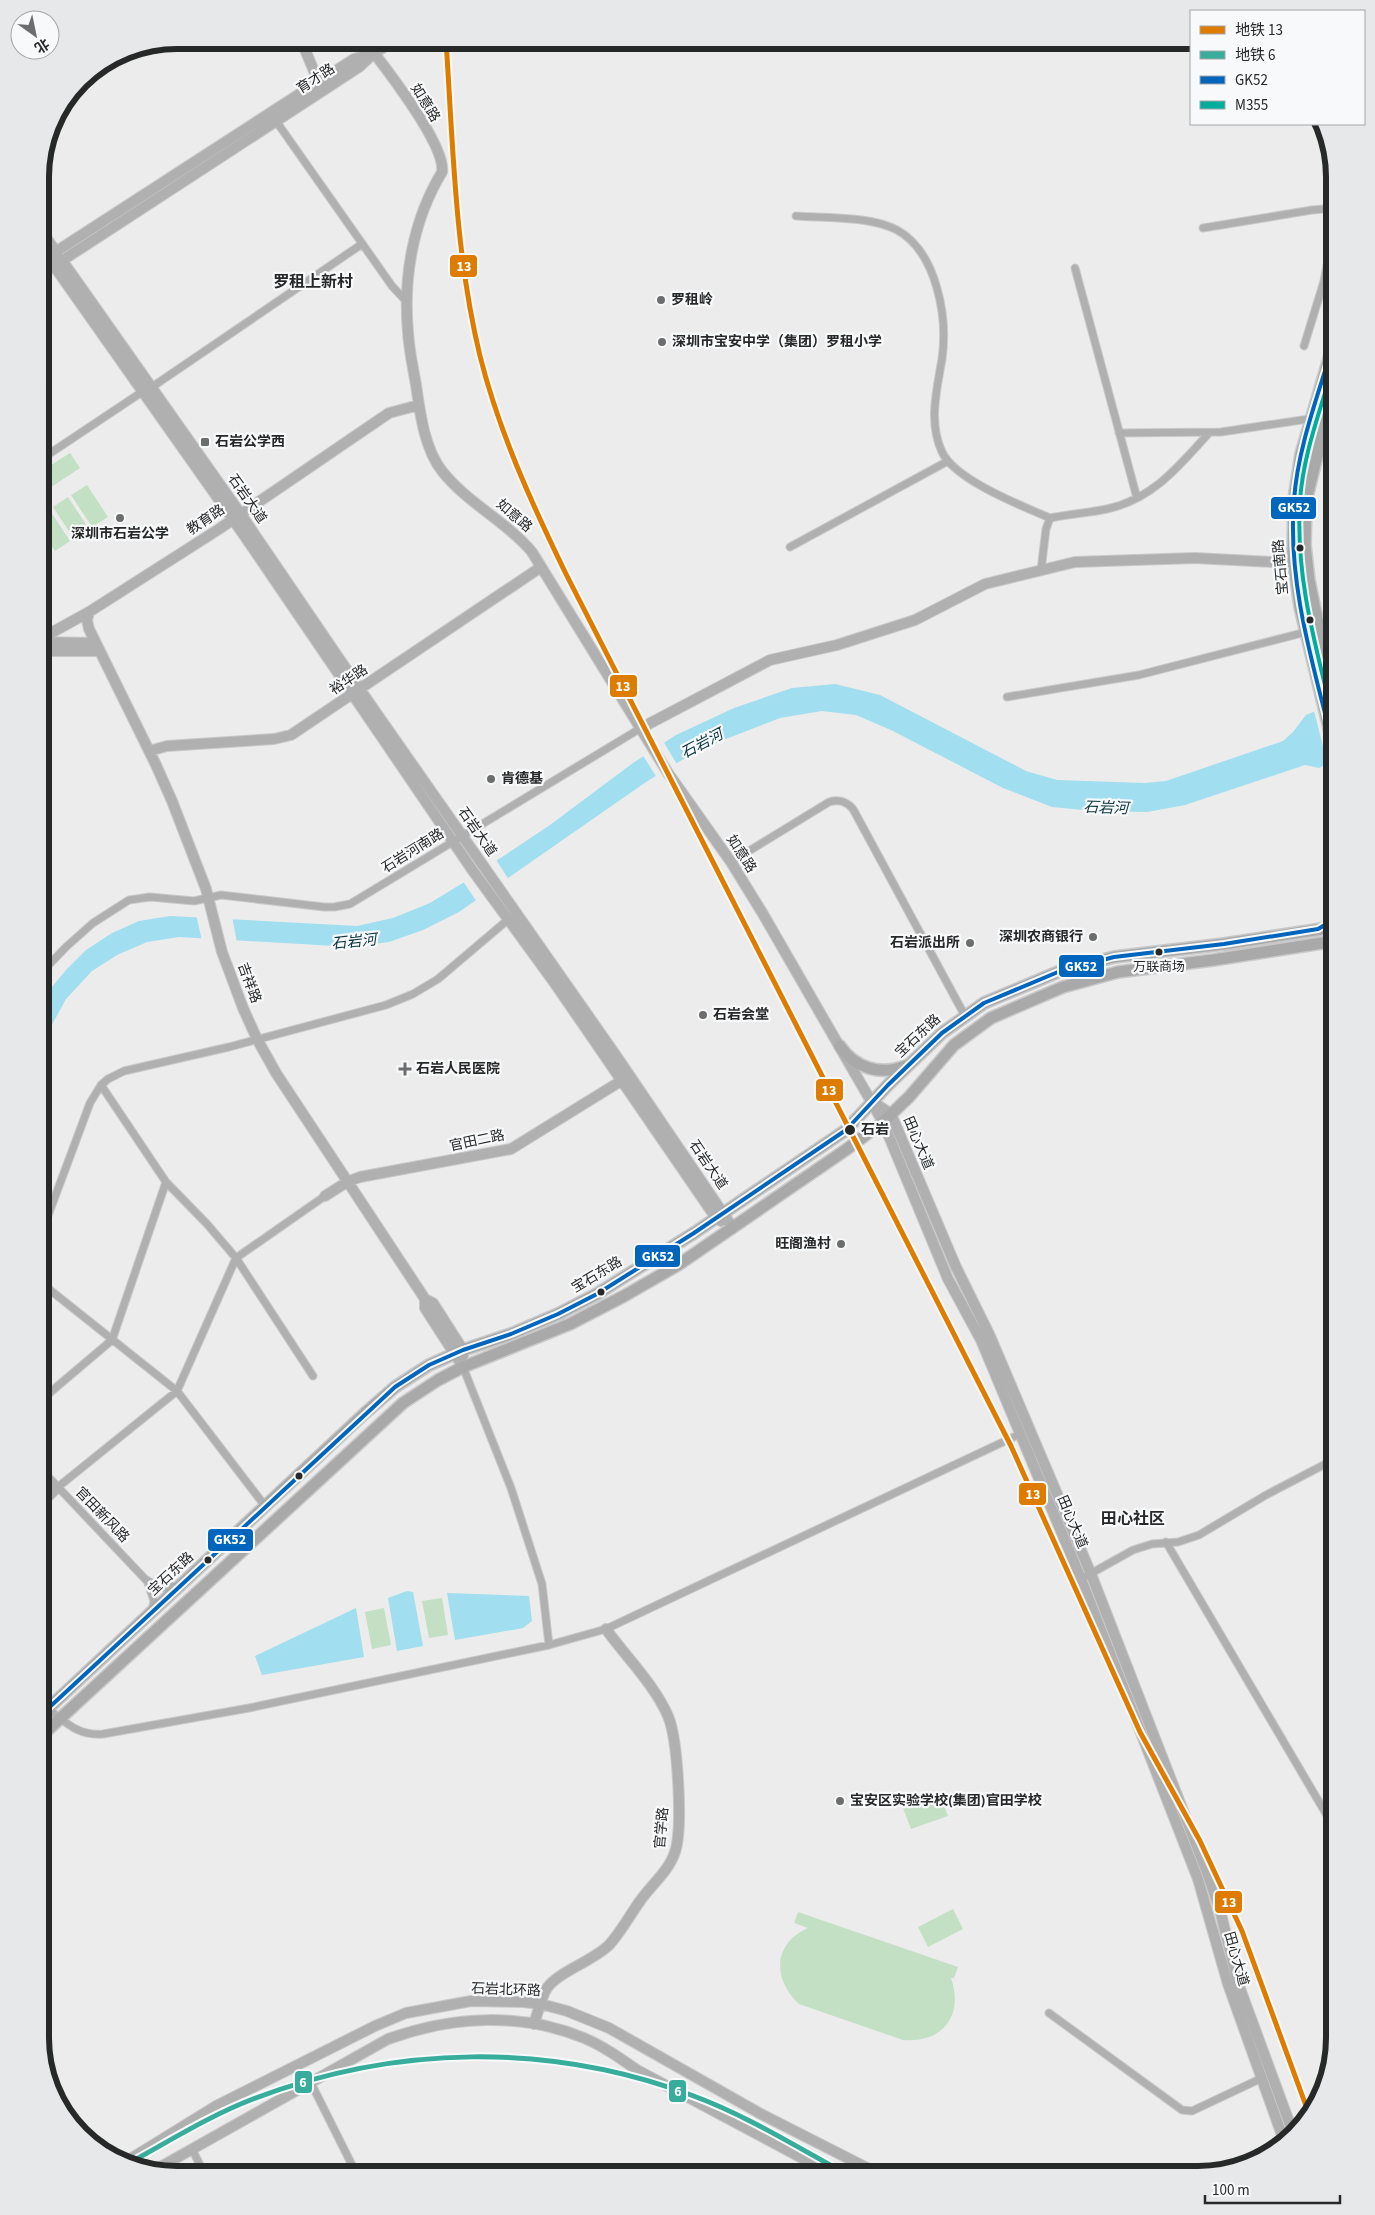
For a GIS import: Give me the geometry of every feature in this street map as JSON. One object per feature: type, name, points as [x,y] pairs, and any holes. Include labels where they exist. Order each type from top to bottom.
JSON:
[{"type":"main road","name":"宝石南路","points":[[1326,368],[1301,454],[1294,499],[1293,563],[1306,632],[1326,690]]},
{"type":"main road","name":"宝石南路","points":[[1326,430],[1306,501],[1305,545],[1309,580],[1326,677]]},
{"type":"main road","points":[[1318,929],[1326,924]]},
{"type":"main road","name":"宝石东路","points":[[49,1708],[380,1399],[412,1376],[458,1351],[538,1323],[577,1304],[720,1215],[846,1130],[942,1033],[984,1003],[1034,981],[1114,957],[1224,944],[1326,928]]},
{"type":"main road","points":[[49,1728],[390,1414],[418,1393],[463,1366],[543,1336],[596,1311],[651,1281],[733,1228],[847,1150],[887,1118],[966,1035],[991,1018],[1040,996],[1118,972],[1213,960],[1326,942]]},
{"type":"main road","points":[[840,1046],[850,1058],[871,1069],[895,1069],[911,1063]]},
{"type":"street","points":[[305,49],[320,87]]},
{"type":"street","name":"育才路","points":[[52,260],[276,121],[354,59],[381,49]]},
{"type":"street","name":"如意路","points":[[374,53],[412,107],[437,149],[443,166],[442,172],[421,212],[417,226],[413,242],[407,302],[408,333],[418,405],[428,444],[441,470],[525,545],[541,567],[668,773],[731,862],[872,1102]]},
{"type":"street","name":"育才路","points":[[52,260],[320,87]]},
{"type":"street","points":[[276,121],[392,286],[407,302]]},
{"type":"street","points":[[1203,228],[1326,209]]},
{"type":"street","points":[[796,216],[879,224],[897,230],[911,240],[926,261],[938,291],[944,316],[944,347],[934,408],[936,427],[942,451],[948,461],[975,482],[1003,498],[1050,518],[1107,509],[1137,498],[1152,490],[1172,473],[1209,433]]},
{"type":"street","points":[[49,454],[362,244]]},
{"type":"street","name":"石岩大道","points":[[52,260],[147,389],[236,516],[457,838],[482,865],[500,890],[512,916],[621,1081],[720,1215],[733,1228]]},
{"type":"street","points":[[1074,268],[1137,498]]},
{"type":"street","points":[[1304,346],[1326,271]]},
{"type":"street","name":"教育路","points":[[49,635],[89,612],[389,413],[418,405]]},
{"type":"street","points":[[1119,433],[1209,433],[1326,416]]},
{"type":"street","points":[[790,546],[948,461]]},
{"type":"street","points":[[1042,570],[1046,529],[1050,518]]},
{"type":"street","points":[[641,728],[770,660],[837,646],[915,620],[985,584],[1075,562],[1195,558],[1293,563]]},
{"type":"street","name":"裕华路","points":[[149,751],[167,746],[283,737],[301,730],[541,567]]},
{"type":"street","points":[[89,612],[87,615],[88,625],[97,647]]},
{"type":"street","points":[[1007,697],[1140,675],[1306,632]]},
{"type":"street","points":[[49,641],[97,647]]},
{"type":"street","points":[[49,650],[97,647]]},
{"type":"street","name":"吉祥路","points":[[97,647],[172,801],[209,897],[220,944],[243,1008],[257,1039],[276,1073],[347,1182],[425,1299],[433,1303],[458,1351]]},
{"type":"street","name":"石岩河南路","points":[[49,964],[66,946],[117,906],[139,897],[194,900],[221,895],[324,907],[343,906],[358,900],[457,838],[641,728]]},
{"type":"street","points":[[731,862],[829,802],[840,800],[845,802],[853,809],[964,1016]]},
{"type":"street","name":"石岩大道","points":[[457,838],[473,871],[491,896],[512,916],[720,1215]]},
{"type":"street","points":[[49,1213],[90,1103],[101,1085],[108,1079],[124,1071],[386,1005],[413,994],[444,975],[512,916]]},
{"type":"street","name":"官田二路","points":[[326,1196],[347,1182],[360,1177],[511,1149],[621,1081]]},
{"type":"street","points":[[101,1085],[166,1182],[207,1224],[236,1258],[313,1376]]},
{"type":"street","name":"田心大道","points":[[872,1102],[887,1118],[990,1336],[1091,1574],[1208,1875],[1220,1910],[1238,1983],[1291,2127]]},
{"type":"street","name":"田心大道","points":[[887,1118],[948,1279],[981,1340],[1081,1579],[1198,1879],[1209,1910],[1228,1984],[1282,2135]]},
{"type":"street","points":[[49,1393],[112,1340],[166,1182]]},
{"type":"street","points":[[49,1496],[177,1391],[236,1258],[326,1196]]},
{"type":"street","points":[[49,1289],[177,1391],[265,1506]]},
{"type":"street","points":[[458,1351],[511,1488],[542,1584],[550,1645]]},
{"type":"street","points":[[49,1715],[60,1718],[77,1731],[90,1735],[103,1734],[249,1708],[550,1645],[606,1629],[1020,1434]]},
{"type":"street","points":[[1081,1579],[1133,1550],[1152,1544],[1199,1536],[1266,1495],[1326,1464]]},
{"type":"street","name":"官田新风路","points":[[49,1478],[146,1580],[155,1586],[166,1589],[182,1583]]},
{"type":"street","points":[[1166,1542],[1326,1814]]},
{"type":"street","name":"官田新风路","points":[[146,1580],[154,1601],[149,1614]]},
{"type":"street","name":"官学路","points":[[534,2024],[548,1988],[552,1983],[588,1962],[611,1943],[670,1863],[677,1842],[677,1778],[674,1737],[670,1724],[659,1700],[606,1629]]},
{"type":"street","name":"石岩北环路","points":[[132,2158],[216,2106],[375,2026],[406,2013],[471,2002],[501,2001],[541,2004],[581,2016],[609,2028],[761,2114],[863,2166]]},
{"type":"street","points":[[1049,2013],[1182,2110],[1192,2110],[1262,2078]]},
{"type":"street","points":[[163,2165],[310,2081],[388,2039],[428,2026],[476,2020],[502,2020],[563,2030],[585,2039],[606,2049],[637,2070],[817,2166]]},
{"type":"street","points":[[310,2081],[352,2166]]},
{"type":"street","points":[[192,2149],[200,2166]]},
{"type":"green space","points":[[70,453],[80,468],[49,488],[49,466]]},
{"type":"green space","points":[[87,485],[108,517],[92,527],[71,495]]},
{"type":"green space","points":[[68,497],[89,529],[74,539],[53,507]]},
{"type":"green space","points":[[49,509],[70,541],[55,551],[49,542]]},
{"type":"green space","points":[[442,1598],[448,1635],[429,1638],[422,1601]]},
{"type":"green space","points":[[384,1608],[391,1645],[372,1649],[365,1612]]},
{"type":"green space","points":[[940,1795],[948,1816],[911,1829],[903,1808]]},
{"type":"green space","points":[[953,1909],[963,1929],[928,1947],[918,1927]]},
{"type":"green space","points":[[798,1912],[958,1967],[954,1978],[951,1978],[955,2004],[947,2024],[939,2032],[929,2037],[917,2040],[903,2040],[799,2004],[784,1984],[780,1963],[782,1953],[788,1943],[796,1935],[808,1928],[794,1923]]},
{"type":"water","name":"石岩河","points":[[835,684],[880,695],[1026,771],[1057,780],[1145,783],[1166,781],[1283,741],[1293,732],[1306,715],[1326,707],[1326,764],[1319,768],[1305,765],[1185,805],[1147,812],[1094,811],[1052,807],[1003,788],[893,731],[856,715],[822,711],[780,718],[700,749],[646,782],[459,912],[423,930],[389,942],[352,947],[179,937],[147,942],[117,955],[92,971],[66,999],[49,1030],[49,990],[86,950],[112,933],[139,921],[170,916],[357,926],[393,918],[430,903],[466,881],[550,825],[633,763],[676,735],[734,708],[792,688]]},
{"type":"water","points":[[407,1591],[413,1592],[423,1646],[397,1651],[388,1598]]},
{"type":"water","points":[[447,1593],[529,1596],[532,1621],[523,1628],[455,1640]]},
{"type":"water","points":[[356,1608],[364,1657],[262,1675],[255,1656]]},
{"type":"pier","points":[[1326,706],[1326,758],[1314,711]]},
{"type":"pier","points":[[663,741],[678,766],[657,778],[642,754]]},
{"type":"pier","points":[[495,858],[509,880],[477,902],[462,880]]},
{"type":"pier","points":[[196,914],[232,916],[237,943],[202,941]]},
{"type":"metro line","name":"13","points":[[447,49],[456,199],[465,278],[480,356],[497,412],[517,467],[566,574],[1011,1446],[1140,1732],[1200,1841],[1242,1931],[1306,2106]]},
{"type":"metro line","name":"6","points":[[136,2159],[222,2112],[253,2099],[307,2081],[361,2068],[416,2060],[472,2057],[527,2059],[582,2066],[637,2078],[691,2095],[732,2112],[832,2166]]},
{"type":"transit line","name":"GK52","points":[[1326,367],[1310,418],[1296,479],[1293,532],[1295,564],[1304,628],[1326,718]]},
{"type":"transit line","name":"M355","points":[[1326,390],[1305,465],[1300,501],[1299,530],[1304,587],[1326,688]]},
{"type":"transit line","name":"GK52","points":[[49,1708],[395,1387],[429,1365],[463,1350],[511,1334],[558,1314],[597,1294],[694,1233],[846,1130],[888,1085],[942,1033],[984,1003],[1058,972],[1114,957],[1224,944],[1318,929],[1326,924]]},
{"type":"place","name":"罗租岭","points":[[661,300]]},
{"type":"place","name":"深圳市宝安中学（集团）罗租小学","points":[[662,342]]},
{"type":"place","name":"石岩公学西","points":[[205,442]]},
{"type":"place","name":"深圳市石岩公学","points":[[120,518]]},
{"type":"place","name":"肯德基","points":[[491,779]]},
{"type":"place","name":"深圳农商银行","points":[[1093,937]]},
{"type":"place","name":"石岩派出所","points":[[970,943]]},
{"type":"place","name":"万联商场","points":[[1159,952]]},
{"type":"place","name":"石岩会堂","points":[[703,1015]]},
{"type":"place","name":"石岩人民医院","points":[[405,1069]]},
{"type":"place","name":"石岩","points":[[850,1130]]},
{"type":"place","name":"旺阁渔村","points":[[841,1244]]},
{"type":"place","name":"宝安区实验学校(集团)官田学校","points":[[840,1801]]},
{"type":"district","name":"罗租上新村","points":[[313,282]]},
{"type":"district","name":"田心社区","points":[[1133,1519]]}]
